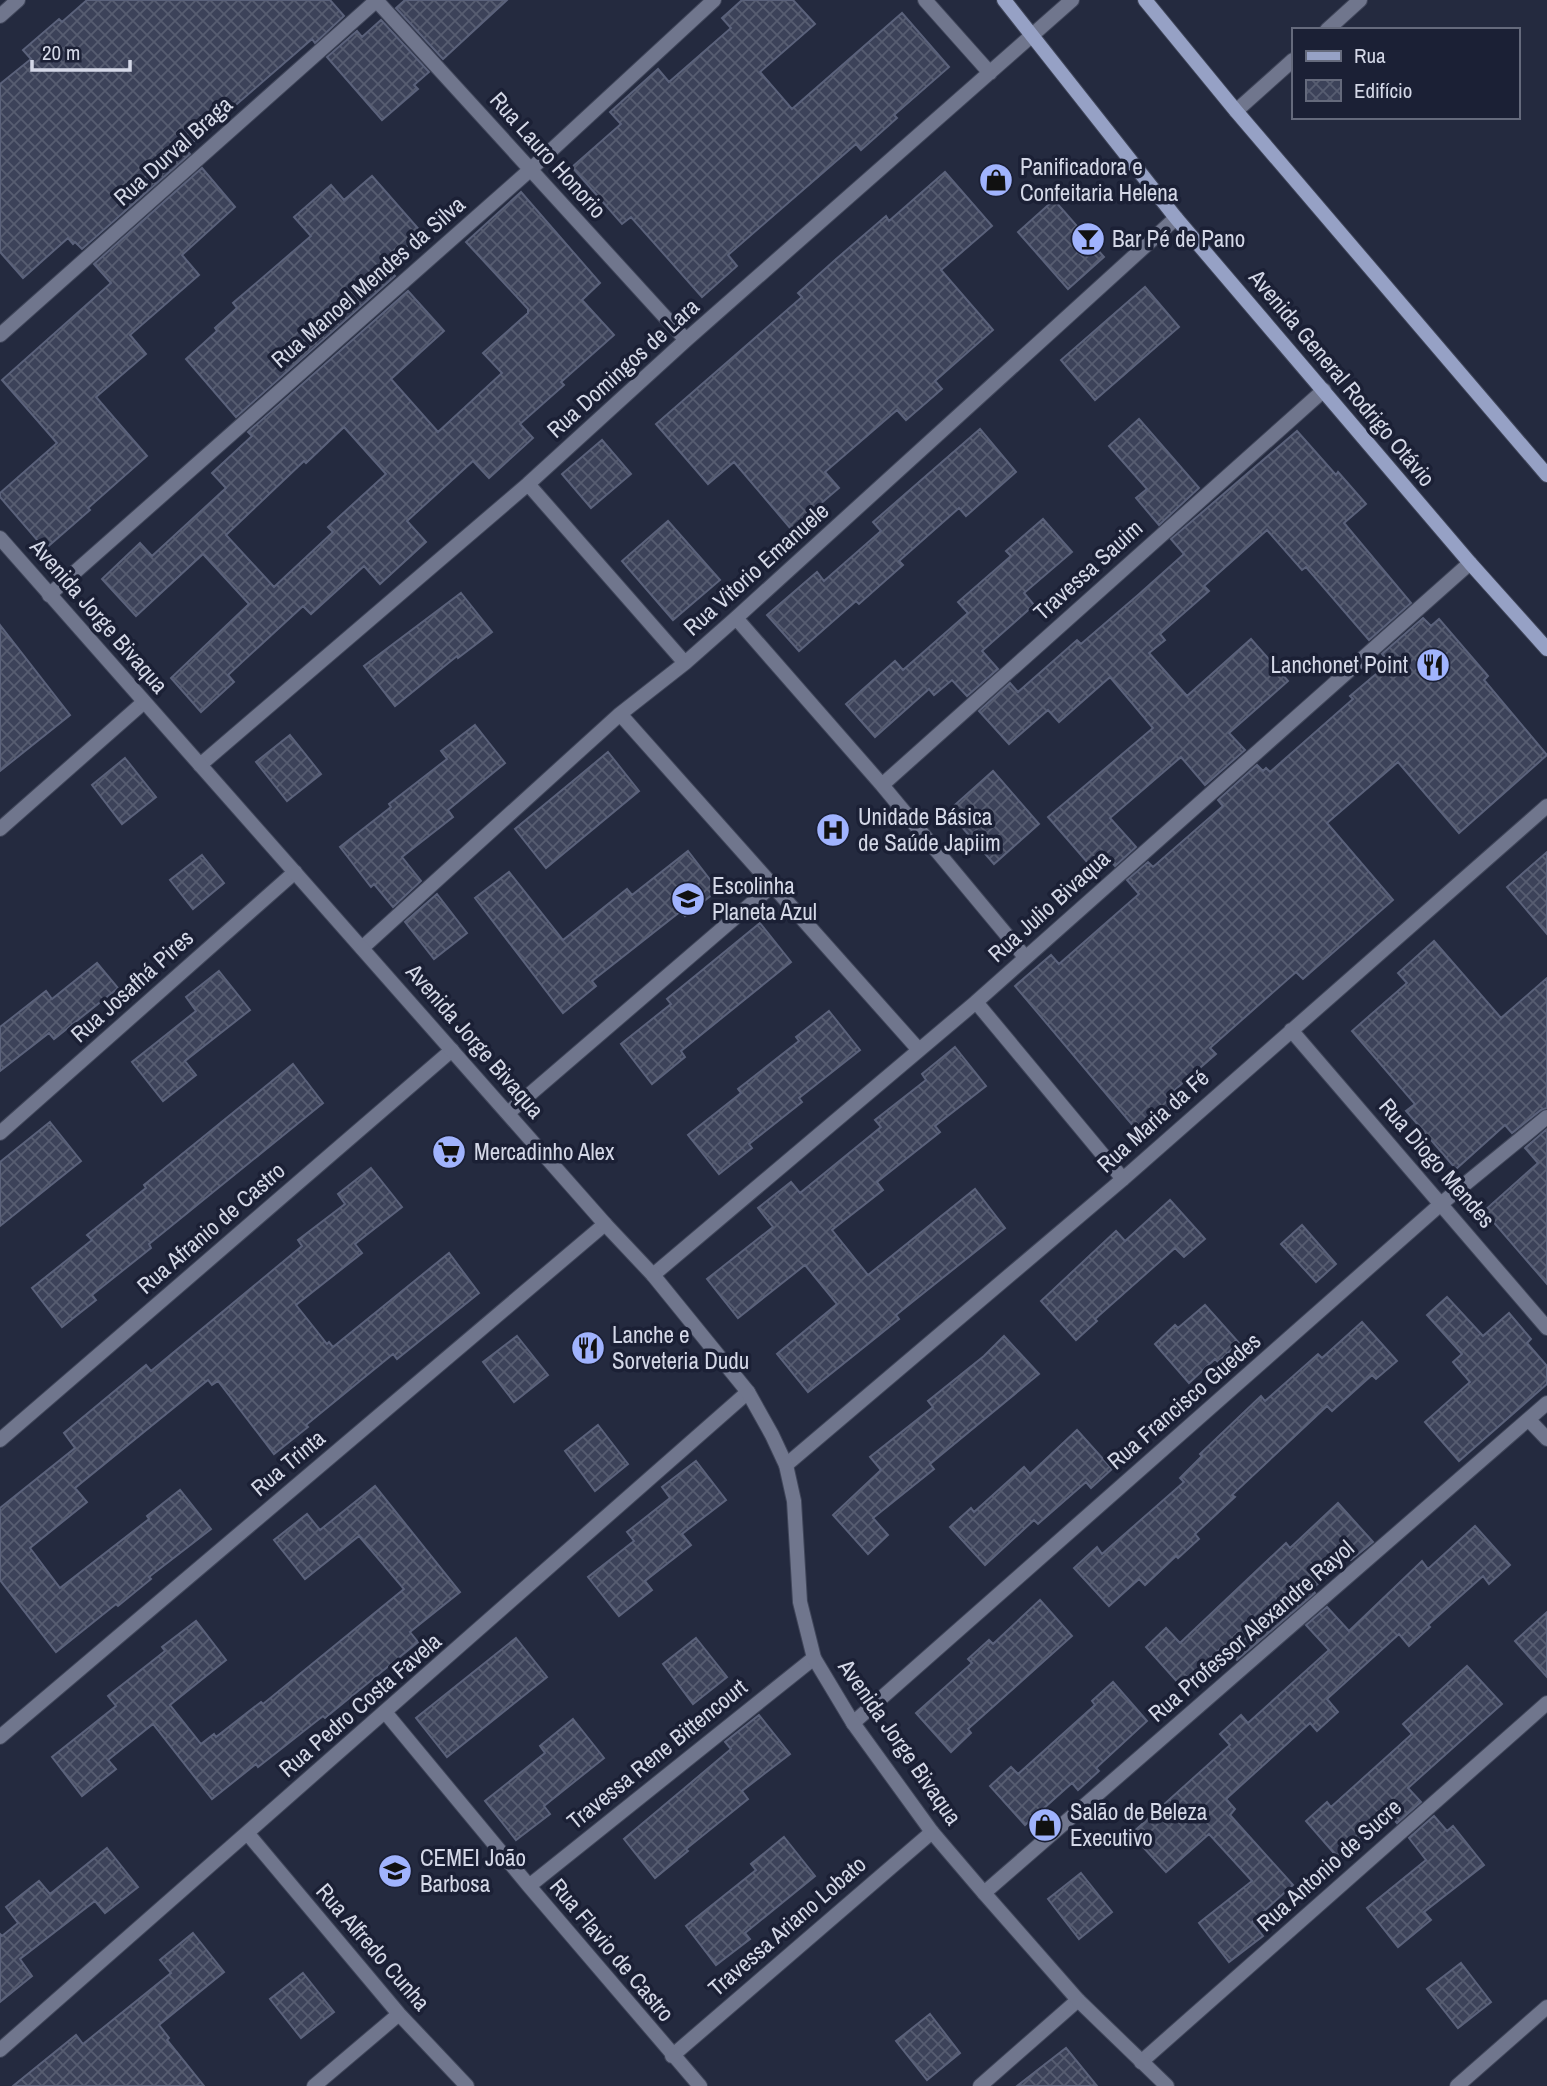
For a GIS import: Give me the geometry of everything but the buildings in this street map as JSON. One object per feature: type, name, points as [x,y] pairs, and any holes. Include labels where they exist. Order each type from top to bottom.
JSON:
[{"type":"main road","name":"Avenida General Rodrigo Otávio","points":[[1004,0],[1176,219],[1469,563],[1547,649]]},
{"type":"main road","points":[[1145,0],[1236,111],[1547,475]]},
{"type":"street","points":[[0,16],[18,0]]},
{"type":"street","name":"Rua Lauro Honorio","points":[[377,0],[686,340]]},
{"type":"street","name":"Rua Durval Braga","points":[[0,335],[377,0]]},
{"type":"street","name":"Rua Manoel Mendes da Silva","points":[[49,594],[531,169],[714,0]]},
{"type":"street","points":[[925,0],[990,73]]},
{"type":"street","name":"Rua Domingos de Lara","points":[[200,765],[528,484],[686,340],[1072,0]]},
{"type":"street","points":[[1328,28],[1360,0]]},
{"type":"street","points":[[1236,111],[1292,61]]},
{"type":"street","name":"Rua Vitorio Emanuele","points":[[362,948],[620,714],[685,663],[736,618],[1176,219]]},
{"type":"street","name":"Travessa Sauim","points":[[882,785],[1324,390]]},
{"type":"street","points":[[528,484],[685,663]]},
{"type":"street","name":"Avenida Jorge Bivaqua","points":[[0,539],[653,1275],[748,1392],[786,1465],[794,1501],[800,1602],[814,1658],[853,1723],[932,1832],[984,1893],[1078,2000],[1167,2086]]},
{"type":"street","name":"Rua Julio Bivaqua","points":[[653,1275],[975,1002],[1469,563]]},
{"type":"street","points":[[736,618],[882,785],[1025,957]]},
{"type":"street","points":[[0,829],[144,702]]},
{"type":"street","points":[[620,714],[919,1050]]},
{"type":"street","name":"Rua Maria da Fé","points":[[786,1465],[1123,1179],[1547,806]]},
{"type":"street","name":"Rua Josafhá Pires","points":[[0,1133],[295,872]]},
{"type":"street","points":[[508,1113],[773,885]]},
{"type":"street","points":[[975,1002],[1123,1179]]},
{"type":"street","name":"Rua Diogo Mendes","points":[[1291,1030],[1547,1328]]},
{"type":"street","name":"Rua Afranio de Castro","points":[[0,1440],[452,1050]]},
{"type":"street","name":"Rua Francisco Guedes","points":[[853,1723],[1442,1203],[1547,1117]]},
{"type":"street","name":"Rua Trinta","points":[[0,1737],[605,1224]]},
{"type":"street","name":"Rua Pedro Costa Favela","points":[[0,2050],[748,1392]]},
{"type":"street","name":"Rua Professor Alexandre Rayol","points":[[984,1893],[1547,1403]]},
{"type":"street","points":[[1529,1420],[1547,1439]]},
{"type":"street","name":"Travessa Rene Bittencourt","points":[[528,1886],[814,1658]]},
{"type":"street","name":"Rua Antonio de Sucre","points":[[1141,2062],[1547,1703]]},
{"type":"street","name":"Rua Flavio de Castro","points":[[385,1712],[528,1886],[700,2086]]},
{"type":"street","name":"Travessa Ariano Lobato","points":[[672,2056],[932,1832]]},
{"type":"street","name":"Rua Alfredo Cunha","points":[[248,1834],[400,2014],[467,2086]]},
{"type":"street","points":[[980,2086],[1078,2000]]},
{"type":"street","points":[[1457,2086],[1547,2007]]},
{"type":"street","points":[[314,2086],[400,2014]]},
{"type":"place","name":"Panificadora e Confeitaria Helena","points":[[996,180]]},
{"type":"place","name":"Bar Pé de Pano","points":[[1088,239]]},
{"type":"place","name":"Lanchonet Point","points":[[1433,665]]},
{"type":"place","name":"Unidade Básica de Saúde Japiim","points":[[833,830]]},
{"type":"place","name":"Escolinha Planeta Azul","points":[[688,899]]},
{"type":"place","name":"Mercadinho Alex","points":[[449,1152]]},
{"type":"place","name":"Lanche e Sorveteria Dudu","points":[[588,1348]]},
{"type":"place","name":"Salão de Beleza Executivo","points":[[1045,1825]]},
{"type":"place","name":"CEMEI João Barbosa","points":[[395,1871]]}]
